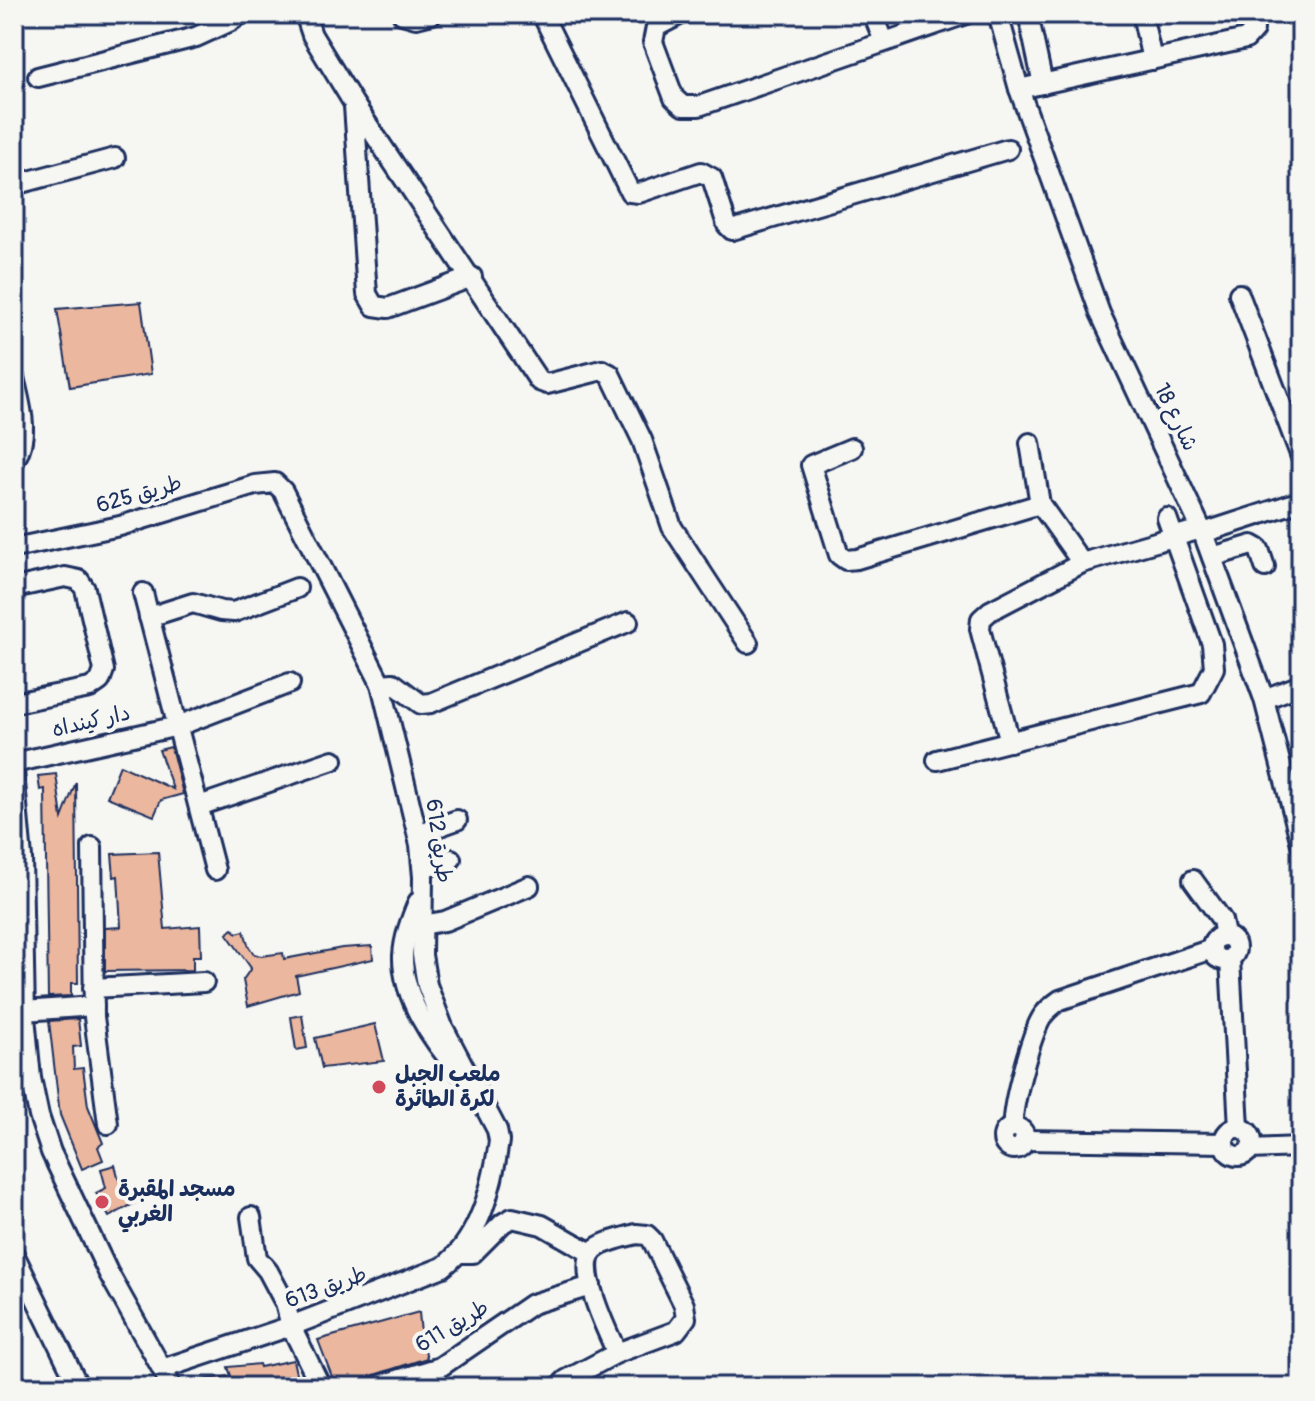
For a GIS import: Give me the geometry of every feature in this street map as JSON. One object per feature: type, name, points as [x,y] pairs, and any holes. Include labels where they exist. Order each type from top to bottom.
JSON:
[{"type":"street","points":[[38,77],[196,37],[241,14]]},
{"type":"street","points":[[305,14],[312,35],[354,104],[539,381],[547,384],[602,370],[610,374],[642,440],[672,527],[748,643]]},
{"type":"street","points":[[402,14],[416,18],[432,14]]},
{"type":"street","points":[[542,14],[630,192],[639,193],[701,172],[707,173],[712,178],[727,225],[732,230],[1008,149]]},
{"type":"street","points":[[681,14],[656,27],[653,42],[674,98],[683,106],[699,106],[966,14]]},
{"type":"street","points":[[873,14],[884,41]]},
{"type":"street","name":"شارع 18","points":[[998,14],[1019,89],[1100,313],[1212,557],[1264,699],[1300,838]]},
{"type":"street","points":[[1028,14],[1043,84]]},
{"type":"street","points":[[1142,14],[1152,60]]},
{"type":"street","points":[[1019,89],[1246,39],[1254,30],[1253,14]]},
{"type":"street","points":[[354,104],[367,294],[374,306],[388,308],[472,277]]},
{"type":"street","points":[[14,185],[115,158]]},
{"type":"street","points":[[1239,294],[1301,457]]},
{"type":"street","points":[[14,377],[24,432],[14,461]]},
{"type":"street","points":[[1030,443],[1040,504],[1082,563]]},
{"type":"street","points":[[852,448],[814,461],[811,465],[839,555],[846,560],[1040,504]]},
{"type":"street","name":"طريق 625","points":[[14,548],[120,526],[255,485],[275,483]]},
{"type":"street","name":"طريق 612","points":[[275,483],[283,491],[381,684],[418,834],[423,877],[422,955],[432,999],[443,1027],[497,1130],[499,1141],[480,1216]]},
{"type":"street","points":[[1010,742],[980,629],[981,619],[990,611],[1082,563],[1301,501]]},
{"type":"street","points":[[937,760],[1201,693],[1214,668],[1212,644],[1167,518]]},
{"type":"street","points":[[1212,557],[1252,545],[1259,549],[1265,567]]},
{"type":"street","points":[[14,588],[65,577],[79,580],[85,589],[104,670],[100,681],[90,688],[14,703]]},
{"type":"street","points":[[149,617],[193,603],[234,612],[297,588]]},
{"type":"street","points":[[143,593],[215,870]]},
{"type":"street","points":[[381,684],[393,683],[421,704],[431,703],[628,622]]},
{"type":"street","name":"دار كينداه","points":[[14,763],[178,726],[290,683]]},
{"type":"street","points":[[1264,699],[1301,685]]},
{"type":"street","points":[[199,806],[333,760]]},
{"type":"street","points":[[14,772],[20,1011],[34,1097],[51,1152],[108,1272],[172,1387]]},
{"type":"street","points":[[418,834],[457,820]]},
{"type":"street","points":[[92,847],[93,997],[108,1124]]},
{"type":"street","points":[[451,859],[423,877],[403,958],[410,994],[437,1046],[479,1094]]},
{"type":"street","points":[[1193,880],[1222,920],[1218,959],[1230,959],[1247,1139]]},
{"type":"street","points":[[422,925],[445,921],[529,886]]},
{"type":"street","points":[[1218,943],[1060,1000],[1047,1009],[1036,1029],[1013,1107],[1019,1134],[1224,1143],[1226,1134],[1301,1147]]},
{"type":"street","points":[[20,1011],[93,997],[204,982]]},
{"type":"street","points":[[1247,1139],[1301,1135]]},
{"type":"street","name":"طريق 613","points":[[162,1369],[291,1326],[429,1274],[459,1253],[474,1233],[480,1216]]},
{"type":"street","points":[[251,1217],[255,1253],[285,1303],[291,1326],[321,1387]]},
{"type":"street","points":[[459,1253],[473,1253],[512,1218],[542,1225],[591,1253]]},
{"type":"street","points":[[559,1387],[566,1380],[617,1353],[676,1331],[685,1322],[686,1309],[647,1235],[636,1234],[599,1246],[591,1253],[588,1263],[591,1286],[617,1353]]},
{"type":"street","points":[[14,1254],[79,1387]]},
{"type":"street","name":"طريق 611","points":[[374,1387],[440,1367],[523,1309],[591,1286]]},
{"type":"building","points":[[141,302],[151,374],[70,387],[57,309]]},
{"type":"building","points":[[171,747],[183,794],[161,800],[154,816],[107,797],[120,765],[173,789],[159,750]]},
{"type":"building","points":[[56,774],[62,818],[76,782],[78,983],[71,983],[71,996],[48,997],[45,789],[40,790],[38,776]]},
{"type":"building","points":[[158,852],[165,929],[200,926],[201,956],[193,956],[193,970],[105,971],[105,928],[121,927],[118,876],[114,877],[112,854]]},
{"type":"building","points":[[233,929],[237,933],[244,931],[249,947],[254,954],[261,956],[283,953],[284,959],[342,948],[372,946],[373,959],[296,976],[299,991],[248,1006],[243,980],[251,968],[227,934]]},
{"type":"building","points":[[302,1015],[307,1048],[296,1050],[291,1017]]},
{"type":"building","points":[[78,1019],[81,1046],[73,1047],[74,1069],[83,1068],[88,1106],[103,1143],[98,1147],[103,1160],[82,1169],[60,1115],[49,1021]]},
{"type":"building","points":[[375,1024],[384,1061],[322,1068],[315,1038]]},
{"type":"building","points":[[115,1165],[119,1180],[122,1179],[135,1203],[109,1217],[96,1193],[106,1188],[101,1169]]},
{"type":"building","points":[[419,1312],[427,1358],[371,1376],[359,1387],[336,1387],[318,1340]]},
{"type":"building","points":[[293,1360],[299,1387],[200,1387],[199,1380],[231,1376],[228,1367],[259,1364],[260,1367]]},
{"type":"place","name":"ملعب الجبل لكرة الطائرة","points":[[379,1087]]},
{"type":"place","name":"مسجد المقبرة الغربي","points":[[102,1202]]}]
